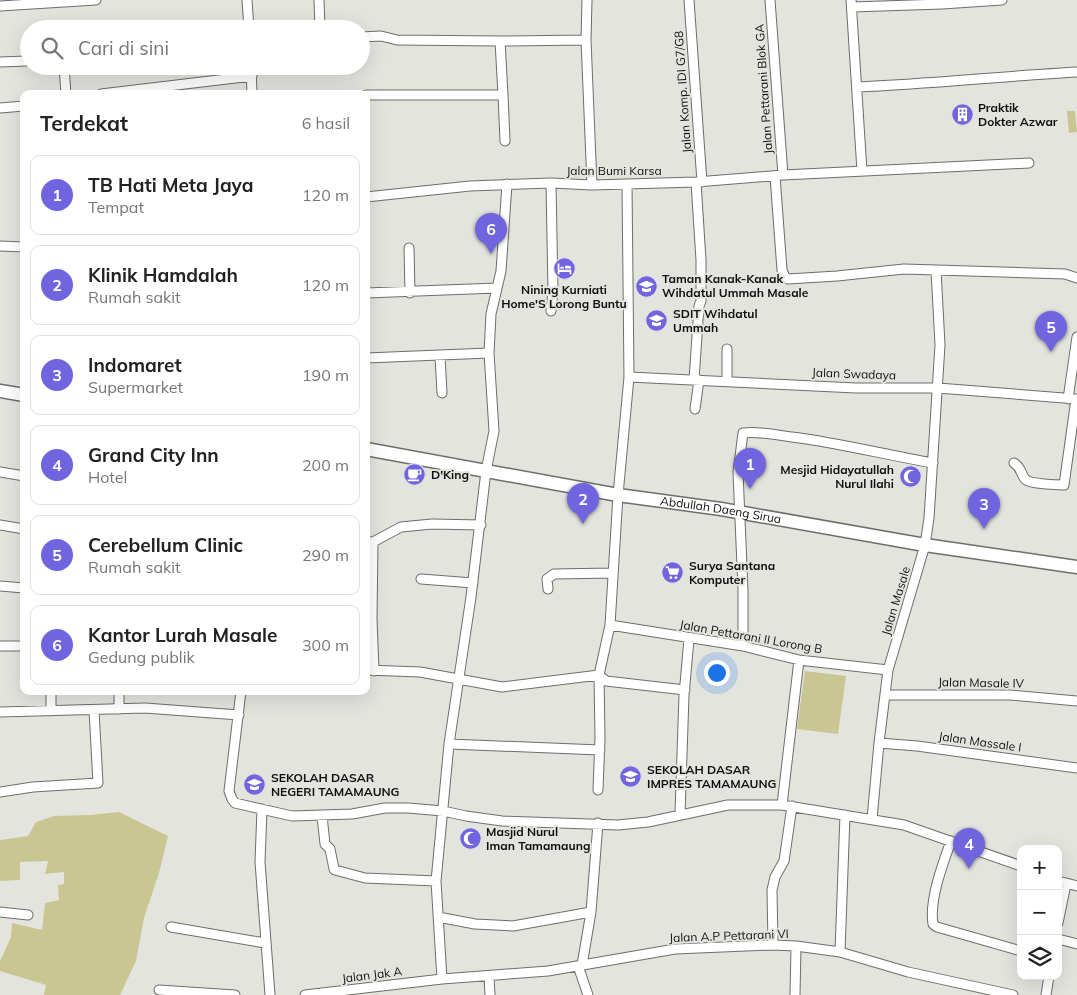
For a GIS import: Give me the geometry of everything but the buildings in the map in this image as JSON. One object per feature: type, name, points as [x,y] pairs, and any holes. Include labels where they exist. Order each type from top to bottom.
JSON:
[{"type":"main road","points":[[0,391],[20,394]]},
{"type":"main road","name":"Abdullah Daeng Sirua","points":[[370,450],[618,495],[739,513],[925,545],[1077,567]]},
{"type":"street","points":[[0,6],[96,0]]},
{"type":"street","points":[[247,0],[248,20]]},
{"type":"street","points":[[319,0],[320,20]]},
{"type":"street","points":[[587,0],[586,40],[592,185]]},
{"type":"street","name":"Jalan Komp. IDI G7/G8","points":[[689,0],[699,182],[701,260],[701,301],[698,306],[695,409]]},
{"type":"street","name":"Jalan Pettarani Blok GA","points":[[770,0],[782,270],[785,277],[788,279],[837,276],[904,269],[936,270]]},
{"type":"street","points":[[862,171],[851,3],[942,4],[1002,0]]},
{"type":"street","points":[[370,37],[381,36],[397,40],[586,40]]},
{"type":"street","points":[[500,41],[505,141]]},
{"type":"street","points":[[0,62],[20,61]]},
{"type":"street","points":[[856,87],[1077,72]]},
{"type":"street","points":[[65,75],[66,90]]},
{"type":"street","points":[[127,90],[225,75]]},
{"type":"street","points":[[251,75],[252,90]]},
{"type":"street","points":[[370,95],[503,95]]},
{"type":"street","points":[[0,108],[20,106]]},
{"type":"street","name":"Jalan Bumi Karsa","points":[[370,197],[507,184],[551,183],[592,185],[699,182],[1029,162]]},
{"type":"street","points":[[550,310],[553,291],[551,183]]},
{"type":"street","points":[[442,979],[436,881],[449,744],[494,422],[489,353],[491,314],[501,271],[507,184]]},
{"type":"street","points":[[598,790],[600,750],[599,675],[610,625],[618,495],[629,377],[627,184]]},
{"type":"street","points":[[0,246],[20,248]]},
{"type":"street","points":[[409,248],[410,292]]},
{"type":"street","points":[[936,270],[1057,274],[1072,275],[1077,278]]},
{"type":"street","name":"Jalan Masale","points":[[872,819],[878,743],[888,670],[925,545],[929,518],[940,345],[936,270]]},
{"type":"street","points":[[370,293],[497,288]]},
{"type":"street","points":[[1014,463],[1022,469],[1024,478],[1029,482],[1064,485],[1074,399],[1077,337]]},
{"type":"street","points":[[727,349],[727,381]]},
{"type":"street","points":[[370,358],[489,353]]},
{"type":"street","points":[[440,356],[442,393]]},
{"type":"street","name":"Jalan Swadaya","points":[[629,377],[856,388],[938,388],[1074,399]]},
{"type":"street","points":[[743,646],[743,590],[738,472],[743,432],[774,434],[848,445],[887,455],[933,463]]},
{"type":"street","points":[[0,472],[20,475]]},
{"type":"street","points":[[481,525],[432,524],[401,527],[370,542],[372,619],[370,671],[420,672],[502,687],[599,675],[606,681],[685,690]]},
{"type":"street","points":[[0,525],[20,528]]},
{"type":"street","points":[[548,589],[547,579],[554,574],[613,573]]},
{"type":"street","points":[[421,579],[473,583]]},
{"type":"street","points":[[0,586],[20,588]]},
{"type":"street","name":"Jalan Pettarani II Lorong B","points":[[610,625],[689,639],[743,646],[799,660],[888,670]]},
{"type":"street","points":[[680,814],[689,639]]},
{"type":"street","points":[[0,646],[20,646]]},
{"type":"street","points":[[782,804],[799,660]]},
{"type":"street","points":[[51,695],[51,711]]},
{"type":"street","points":[[119,695],[119,709]]},
{"type":"street","points":[[241,695],[229,791],[230,796],[235,803],[292,816],[352,814],[385,808],[444,810],[466,816],[502,821],[618,825],[648,822],[728,805],[782,804],[872,819],[918,829],[1017,865]]},
{"type":"street","name":"Jalan Masale IV","points":[[885,695],[1010,695],[1077,701]]},
{"type":"street","points":[[0,712],[145,708],[239,715]]},
{"type":"street","points":[[0,792],[33,787],[98,783],[94,710]]},
{"type":"street","name":"Jalan Massale I","points":[[878,743],[917,746],[1077,768]]},
{"type":"street","points":[[449,744],[600,750]]},
{"type":"street","points":[[773,945],[772,890],[775,877],[784,861],[792,806]]},
{"type":"street","points":[[262,809],[260,862],[270,995]]},
{"type":"street","points":[[840,952],[845,815]]},
{"type":"street","points":[[322,816],[325,844],[330,849],[335,870],[365,878],[436,881]]},
{"type":"street","points":[[588,995],[580,965],[591,912],[598,823]]},
{"type":"street","points":[[951,841],[941,870],[933,924],[937,927],[1017,950]]},
{"type":"street","points":[[1062,882],[1077,886]]},
{"type":"street","points":[[0,912],[28,916]]},
{"type":"street","points":[[438,917],[475,924],[513,926],[591,912]]},
{"type":"street","points":[[171,927],[265,943]]},
{"type":"street","points":[[1062,940],[1077,944]]},
{"type":"street","name":"Jalan A.P Pettarani VI","points":[[442,979],[489,977],[548,971],[675,948],[773,945],[840,952],[908,972],[1013,995]]},
{"type":"street","points":[[795,995],[796,946]]},
{"type":"street","points":[[489,977],[490,995]]},
{"type":"street","name":"Jalan Jak A","points":[[305,995],[442,979]]},
{"type":"street","points":[[1046,995],[1048,980]]},
{"type":"street","points":[[159,990],[235,995]]},
{"type":"shaded area","points":[[1067,111],[1075,111],[1077,132],[1069,133]]},
{"type":"shaded area","points":[[805,671],[846,676],[838,734],[797,729]]},
{"type":"shaded area","points":[[119,812],[168,836],[159,873],[144,918],[136,961],[120,995],[44,995],[46,985],[0,971],[0,961],[11,937],[12,923],[42,930],[45,903],[59,900],[58,885],[64,884],[64,872],[45,874],[48,861],[20,862],[20,880],[0,881],[0,840],[28,836],[36,822],[54,816]]},
{"type":"place","name":"Praktik Dokter Azwar","points":[[962,115]]},
{"type":"place","name":"Kantor Lurah Masale","points":[[491,254]]},
{"type":"place","name":"Nining Kurniati Home'S Lorong Buntu","points":[[564,269]]},
{"type":"place","name":"Taman Kanak-Kanak Wihdatul Ummah Masale","points":[[646,286]]},
{"type":"place","name":"SDIT Wihdatul Ummah","points":[[657,321]]},
{"type":"place","name":"Cerebellum Clinic","points":[[1051,352]]},
{"type":"place","name":"D'King","points":[[415,475]]},
{"type":"place","name":"Mesjid Hidayatullah Nurul Ilahi","points":[[910,477]]},
{"type":"place","name":"TB Hati Meta Jaya","points":[[750,489]]},
{"type":"place","name":"Klinik Hamdalah","points":[[583,524]]},
{"type":"place","name":"Indomaret","points":[[984,529]]},
{"type":"place","name":"Surya Santana Komputer","points":[[673,573]]},
{"type":"place","name":"SEKOLAH DASAR IMPRES TAMAMAUNG","points":[[631,777]]},
{"type":"place","name":"SEKOLAH DASAR NEGERI TAMAMAUNG","points":[[255,785]]},
{"type":"place","name":"Masjid Nurul Iman Tamamaung","points":[[470,839]]},
{"type":"place","name":"Grand City Inn","points":[[969,869]]}]
